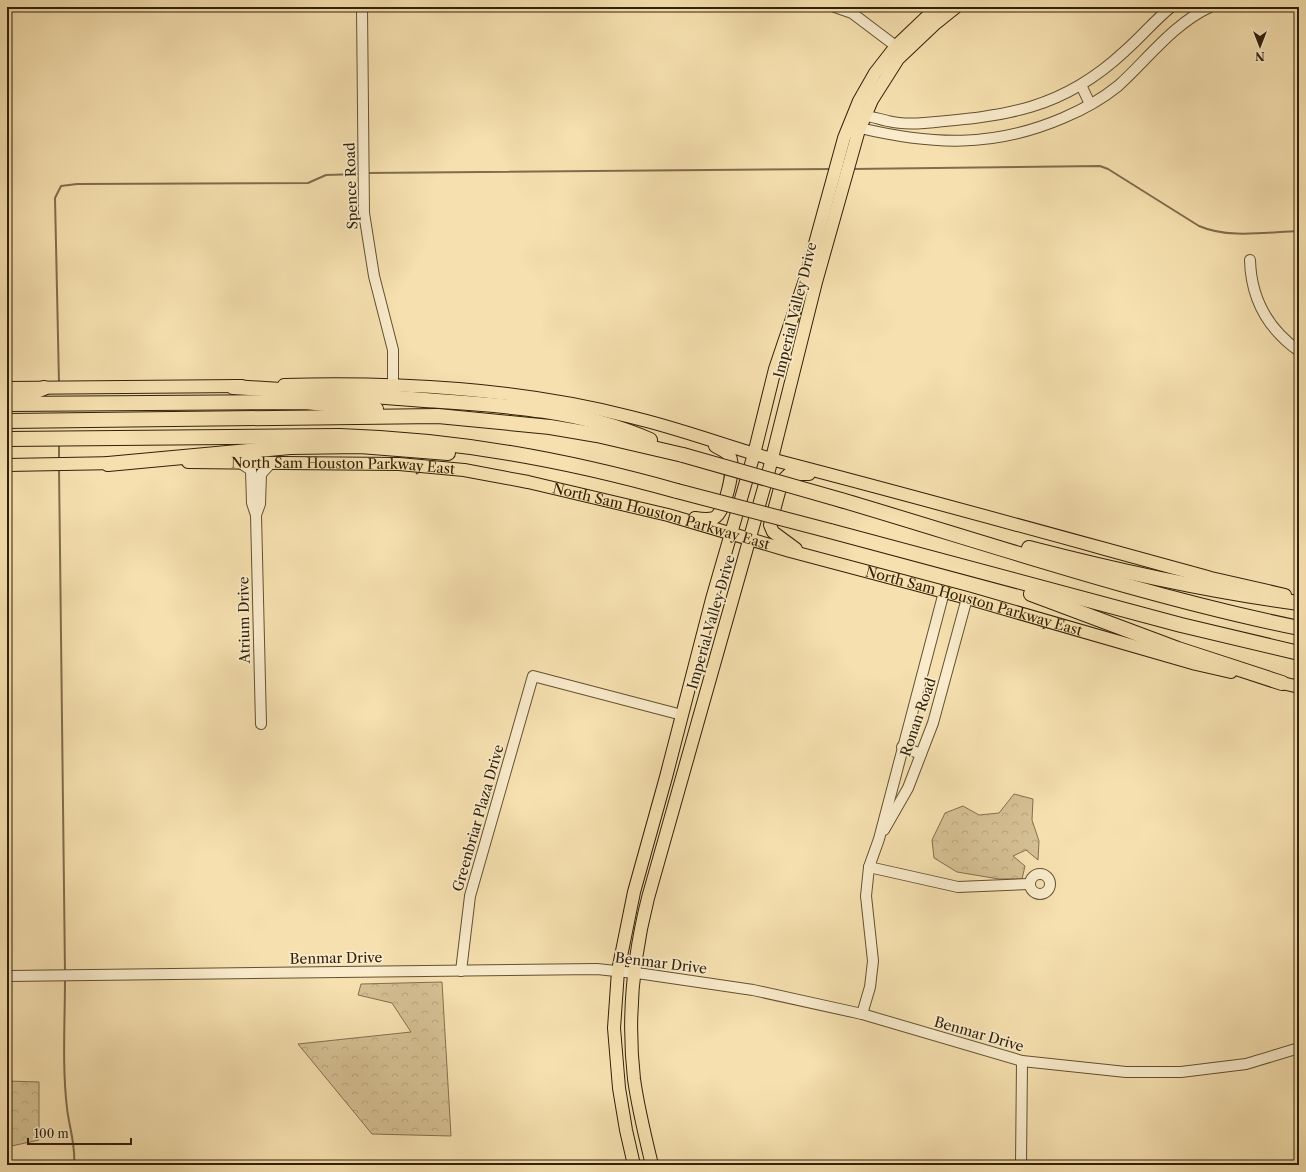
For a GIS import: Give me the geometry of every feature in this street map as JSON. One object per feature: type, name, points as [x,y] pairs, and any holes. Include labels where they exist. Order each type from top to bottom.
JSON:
[{"type":"highway","points":[[233,387],[502,405],[569,415],[636,434],[683,455]]},
{"type":"highway","points":[[7,396],[26,395],[44,388]]},
{"type":"highway","points":[[7,404],[305,402],[550,427],[597,435],[683,455],[841,500],[1097,578],[1255,619],[1299,628]]},
{"type":"highway","points":[[7,421],[438,416]]},
{"type":"highway","name":"North Sam Houston Parkway East","points":[[7,438],[340,436],[392,438],[454,444],[564,462],[830,531],[959,567],[1181,625],[1299,653]]},
{"type":"highway","points":[[108,464],[290,447],[360,446],[564,462]]},
{"type":"highway","points":[[904,519],[931,522],[1180,585],[1242,596],[1299,603]]},
{"type":"highway","points":[[959,567],[1178,649],[1282,683]]},
{"type":"highway","points":[[1255,619],[1299,625]]},
{"type":"main road","name":"Imperial Valley Drive","points":[[652,1165],[635,1085],[631,1036],[634,973],[637,947],[647,904],[707,687],[751,538],[808,323],[853,117],[875,73],[946,9]]},
{"type":"main road","name":"Imperial Valley Drive","points":[[846,153],[900,49]]},
{"type":"main road","name":"Imperial Valley Drive","points":[[634,1165],[619,1088],[614,1028],[618,971],[634,892],[731,533],[754,454],[775,368],[838,183]]},
{"type":"main road","points":[[792,318],[808,323]]},
{"type":"main road","points":[[7,388],[233,387],[343,383],[393,384],[494,393],[566,403],[631,417],[772,459],[1212,578],[1299,599]]},
{"type":"main road","points":[[668,515],[705,519],[714,518],[721,513],[731,479],[732,460],[728,452],[704,438]]},
{"type":"main road","name":"North Sam Houston Parkway East","points":[[7,465],[272,462],[399,464],[464,470],[615,501],[751,538],[802,554],[967,598],[1196,664],[1299,687]]},
{"type":"main road","points":[[802,554],[773,532],[770,525],[782,481],[789,474],[797,473],[838,476]]},
{"type":"main road","points":[[691,683],[707,687]]},
{"type":"main road","points":[[619,1088],[635,1085]]},
{"type":"street","name":"Spence Road","points":[[362,7],[364,214],[368,246],[392,350],[393,384]]},
{"type":"street","points":[[835,7],[852,13],[900,49]]},
{"type":"street","points":[[1171,7],[1152,22],[1126,51],[1081,85],[1056,98],[1036,106],[995,116],[909,123],[888,121],[865,115],[853,117],[860,128],[896,136],[934,141],[983,140],[1022,133],[1046,125],[1090,104],[1113,90],[1197,10],[1210,7]]},
{"type":"street","points":[[1081,85],[1090,104]]},
{"type":"street","points":[[1250,260],[1251,276],[1255,295],[1267,320],[1279,334],[1299,351]]},
{"type":"street","name":"Atrium Drive","points":[[239,462],[251,470],[252,503],[256,515],[261,724]]},
{"type":"street","name":"Atrium Drive","points":[[256,515],[260,504],[261,474],[272,462]]},
{"type":"street","name":"Ronan Road","points":[[862,1014],[870,987],[873,961],[866,910],[870,867],[879,839],[944,592]]},
{"type":"street","name":"Ronan Road","points":[[879,839],[908,788],[933,723],[967,598]]},
{"type":"street","name":"Greenbriar Plaza Drive","points":[[461,971],[470,896],[533,676],[682,715]]},
{"type":"street","points":[[902,747],[921,754]]},
{"type":"street","points":[[870,867],[958,886],[1029,884]]},
{"type":"street","name":"Benmar Drive","points":[[7,976],[597,969],[749,989],[862,1014],[1022,1061],[1126,1072],[1181,1072],[1246,1064],[1298,1051]]},
{"type":"street","points":[[1021,1165],[1022,1061]]},
{"type":"green space","points":[[1014,794],[1033,799],[1032,820],[1039,841],[1038,860],[1026,850],[1013,856],[1025,866],[1022,879],[999,879],[957,872],[934,858],[932,840],[945,813],[963,806],[979,815],[999,813]]},
{"type":"green space","points":[[442,982],[451,1136],[372,1134],[298,1044],[411,1032],[392,1003],[358,995],[361,984]]},
{"type":"green space","points":[[7,1081],[39,1082],[39,1140],[7,1147]]},
{"type":"waterway","points":[[852,169],[1100,166],[1108,169],[1199,226],[1211,230],[1235,234],[1299,231]]},
{"type":"waterway","points":[[366,173],[832,169]]},
{"type":"waterway","points":[[59,383],[55,198],[61,186],[77,184],[308,183],[326,175],[360,174]]},
{"type":"waterway","points":[[59,443],[59,459]]},
{"type":"waterway","points":[[59,467],[65,973]]},
{"type":"waterway","points":[[65,979],[65,1092],[74,1150],[74,1165]]}]
